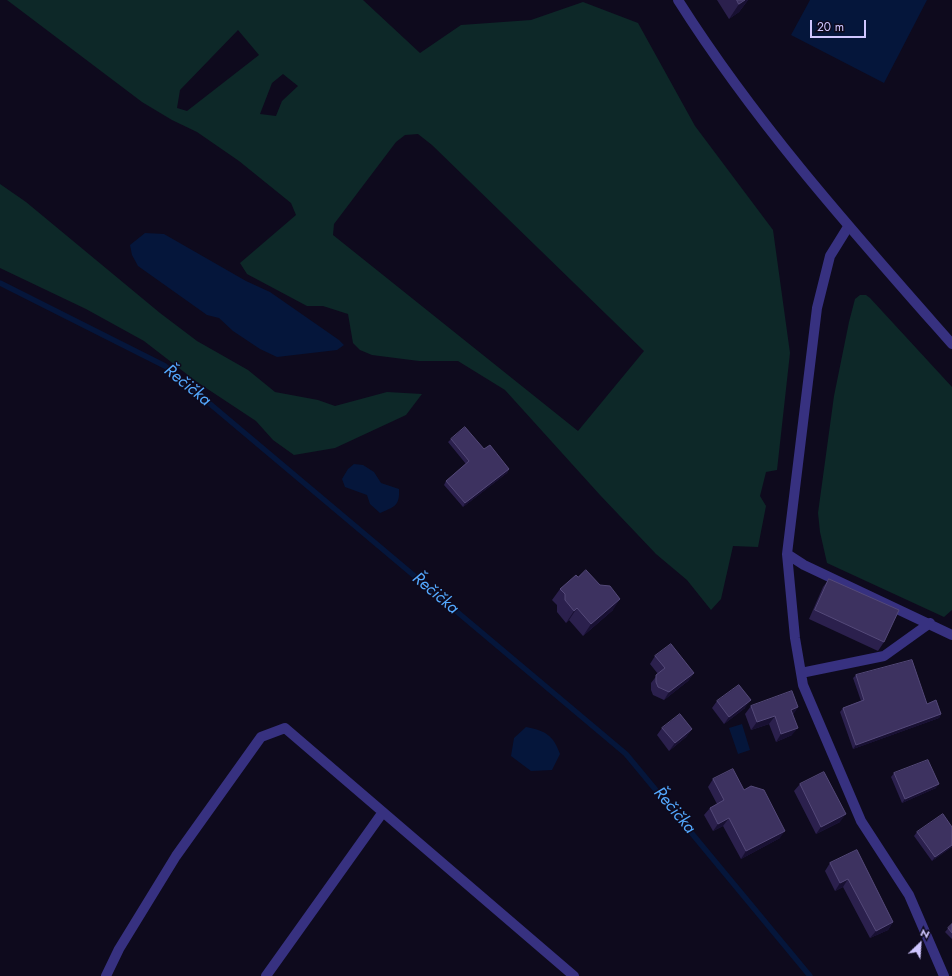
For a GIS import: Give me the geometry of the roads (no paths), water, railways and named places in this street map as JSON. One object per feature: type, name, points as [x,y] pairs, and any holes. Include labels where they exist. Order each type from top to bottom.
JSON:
[{"type":"street","points":[[678,0],[744,99],[848,227],[952,344]]},
{"type":"street","points":[[848,227],[830,256],[818,308],[787,554],[795,638],[803,685],[861,821],[909,895],[944,976]]},
{"type":"street","points":[[787,554],[804,565],[930,623],[952,635]]},
{"type":"street","points":[[801,673],[884,656],[930,623]]},
{"type":"street","points":[[106,976],[119,949],[176,856],[261,736],[285,728],[574,976]]},
{"type":"street","points":[[266,976],[382,812]]},
{"type":"water","points":[[810,0],[927,0],[884,83],[791,35]]},
{"type":"water","points":[[145,233],[164,234],[246,281],[270,292],[344,345],[337,350],[277,357],[260,349],[233,331],[219,318],[207,315],[138,266],[132,255],[130,245]]},
{"type":"water","points":[[354,464],[363,465],[374,472],[381,483],[399,489],[398,499],[395,505],[380,513],[370,504],[367,495],[345,487],[342,479],[348,469]]},
{"type":"water","points":[[742,724],[750,750],[738,754],[729,728]]},
{"type":"water","points":[[526,727],[544,732],[555,742],[560,754],[552,770],[531,771],[511,756],[514,738]]},
{"type":"waterway","name":"Řečička","points":[[0,283],[165,366],[626,754],[810,976]]}]
